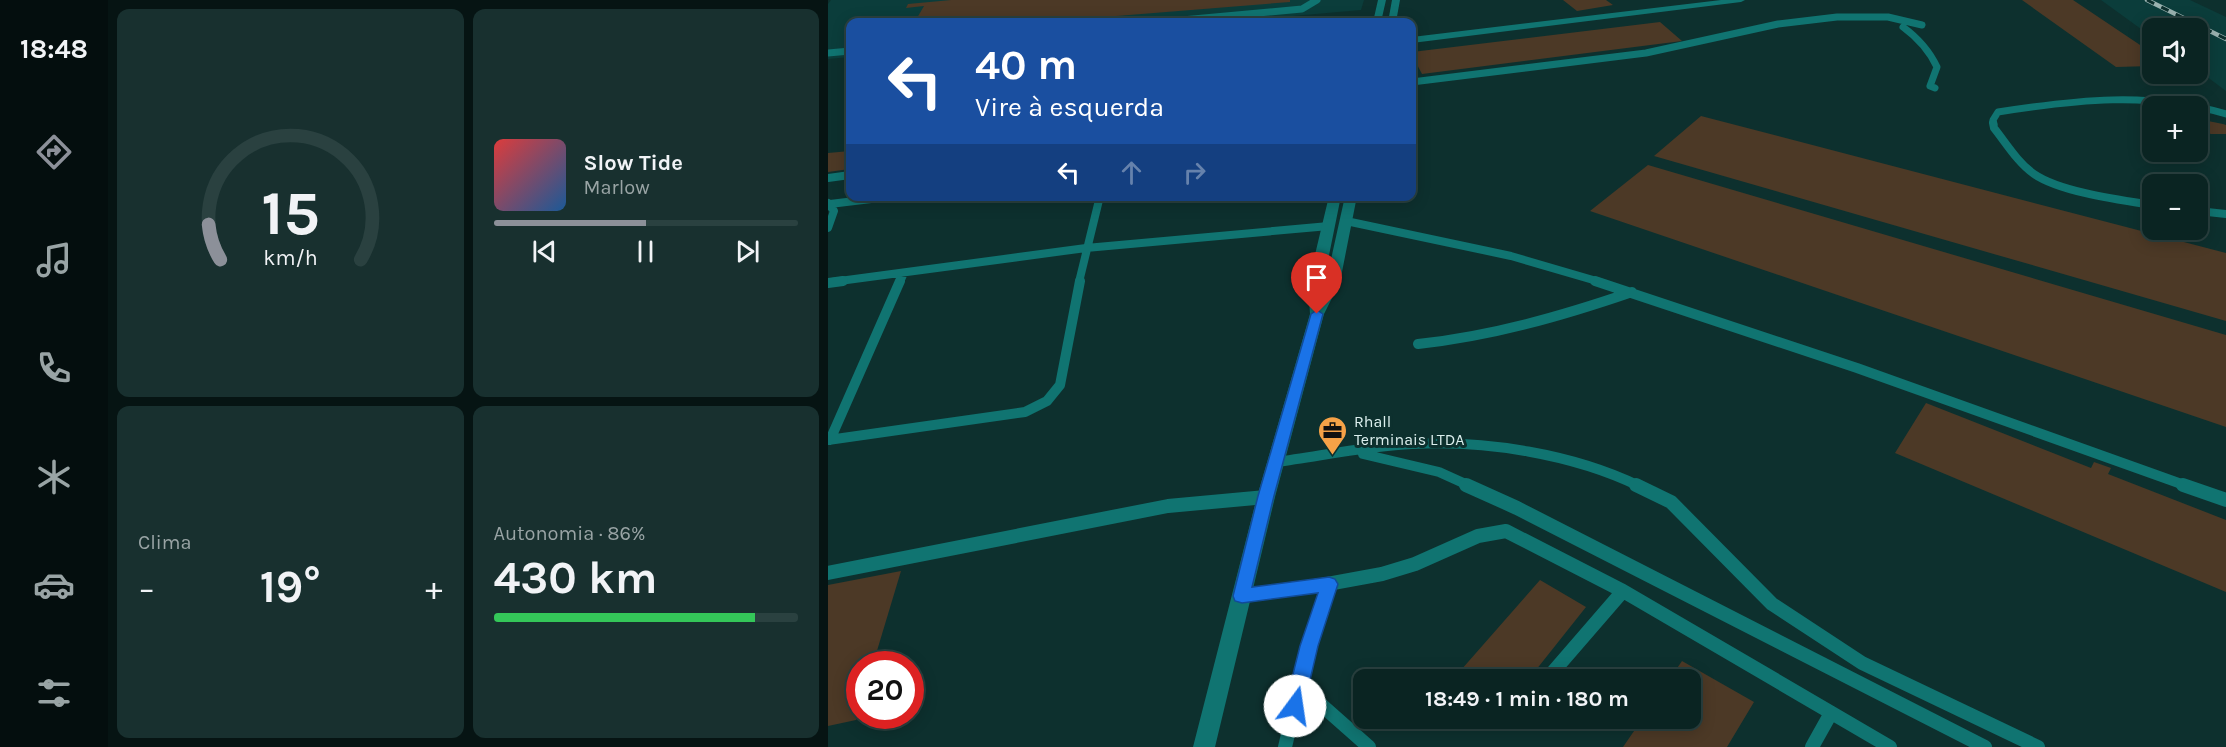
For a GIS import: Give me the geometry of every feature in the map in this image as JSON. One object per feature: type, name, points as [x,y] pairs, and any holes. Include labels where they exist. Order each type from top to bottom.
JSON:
[{"type":"street","points":[[1378,18],[1382,0]]},
{"type":"street","points":[[1393,18],[1396,0]]},
{"type":"street","points":[[1416,40],[1741,0]]},
{"type":"street","points":[[1317,314],[1315,284],[1334,201]]},
{"type":"street","points":[[1204,747],[1266,496],[1317,314],[1333,282],[1350,201]]},
{"type":"lane","points":[[1204,18],[1302,9],[1317,0]]},
{"type":"lane","points":[[1416,82],[1646,53],[1778,24],[1837,17],[1888,16],[1922,25]]},
{"type":"lane","points":[[1903,27],[1932,54],[1937,67],[1930,86],[1935,88]]},
{"type":"lane","points":[[828,53],[846,51]]},
{"type":"lane","points":[[2142,203],[2087,192],[2046,180],[2034,174],[1994,128],[1993,120],[1998,112],[2037,106],[2081,101],[2149,99],[2187,104],[2226,114]]},
{"type":"lane","points":[[828,178],[846,176]]},
{"type":"lane","points":[[828,228],[834,211],[829,203],[848,201]]},
{"type":"lane","points":[[829,440],[1025,412],[1047,401],[1060,385],[1086,248],[1099,201]]},
{"type":"lane","points":[[2208,212],[2226,214]]},
{"type":"lane","points":[[1346,220],[1511,256],[1632,292],[1857,368],[2226,500]]},
{"type":"lane","points":[[828,283],[1086,248],[1329,226]]},
{"type":"lane","points":[[829,440],[904,273]]},
{"type":"lane","points":[[1418,344],[1457,341],[1534,323],[1632,292]]},
{"type":"lane","points":[[1276,462],[1411,444],[1474,444],[1536,454],[1610,472],[1671,502],[1772,604],[1862,663],[2038,747]]},
{"type":"lane","points":[[1356,452],[1439,472],[1507,503],[1985,747]]},
{"type":"lane","points":[[828,573],[1168,506],[1266,496]]},
{"type":"lane","points":[[1242,596],[1365,579],[1406,567],[1486,532],[1506,531],[1623,591],[1890,747]]},
{"type":"lane","points":[[1285,747],[1309,646],[1329,584]]},
{"type":"lane","points":[[1556,669],[1623,591]]},
{"type":"lane","points":[[1300,686],[1369,747]]},
{"type":"lane","points":[[1812,747],[1832,712]]},
{"type":"shaded area","points":[[831,0],[1364,0],[1361,10],[1270,18],[846,18],[846,57],[828,59],[828,4]]},
{"type":"shaded area","points":[[2101,0],[2190,0],[2226,17],[2226,91],[2208,78],[2208,18],[2142,18],[2142,30]]},
{"type":"building","points":[[951,0],[1290,0],[1290,2],[1092,18],[946,18],[947,16],[917,18],[924,6],[906,8],[908,4]]},
{"type":"building","points":[[1563,0],[1606,0],[1613,5],[1577,11]]},
{"type":"building","points":[[2022,0],[2073,0],[2142,46],[2142,66],[2116,67]]},
{"type":"building","points":[[1660,22],[1682,41],[1422,74],[1416,63],[1416,52]]},
{"type":"building","points":[[1701,116],[2142,231],[2142,240],[2176,240],[2226,253],[2226,321],[1654,156]]},
{"type":"building","points":[[2208,121],[2226,125],[2226,134],[2208,133]]},
{"type":"building","points":[[846,151],[846,170],[828,172],[828,153]]},
{"type":"building","points":[[1648,165],[2226,335],[2226,427],[1590,211]]},
{"type":"building","points":[[1926,403],[2091,468],[2094,462],[2111,468],[2108,474],[2226,520],[2226,592],[1895,453]]},
{"type":"building","points":[[901,571],[877,651],[846,651],[846,722],[828,726],[828,585]]},
{"type":"building","points":[[1540,580],[1586,607],[1537,669],[1462,669]]},
{"type":"building","points":[[1682,661],[1696,669],[1677,669]]},
{"type":"building","points":[[1701,672],[1754,702],[1727,747],[1623,747],[1635,729],[1701,729]]},
{"type":"railway","points":[[2147,0],[2226,39]]},
{"type":"place","name":"Rhall Terminais LTDA","points":[[1333,456]]},
{"type":"route","points":[[1295,706],[1309,646],[1329,584],[1242,596],[1266,496],[1317,314]]}]
